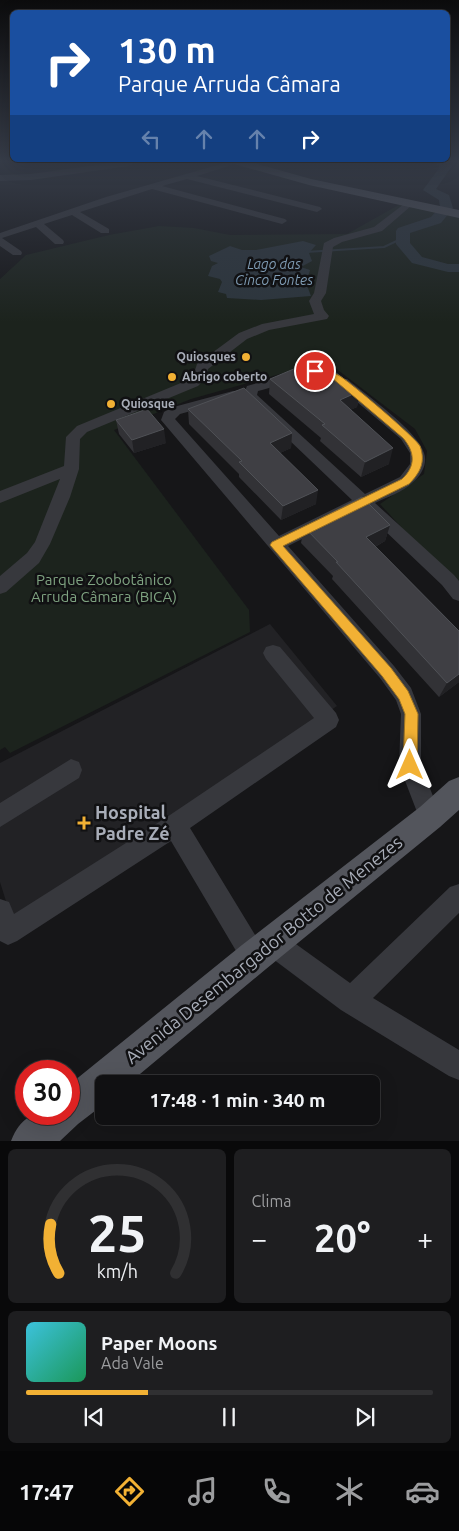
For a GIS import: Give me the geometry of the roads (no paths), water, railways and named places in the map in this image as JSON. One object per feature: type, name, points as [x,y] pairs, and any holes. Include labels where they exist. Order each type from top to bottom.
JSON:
[{"type":"main road","name":"Avenida Desembargador Botto de Menezes","points":[[80,1100],[263,950],[430,817],[459,791]]},
{"type":"main road","points":[[30,1141],[50,1125]]},
{"type":"street","points":[[0,236],[60,215]]},
{"type":"street","points":[[79,215],[105,231]]},
{"type":"street","points":[[264,215],[282,220]]},
{"type":"street","points":[[0,587],[32,558],[42,544],[62,497],[71,468],[73,437],[82,429],[193,383],[199,378],[202,368],[243,336],[266,327],[323,316],[318,311],[315,301],[320,293],[326,251],[332,242],[378,229],[395,215]]},
{"type":"street","points":[[37,223],[59,242]]},
{"type":"street","points":[[0,241],[17,253]]},
{"type":"street","points":[[306,373],[253,395],[175,411],[169,415],[168,420],[387,672],[404,695],[411,714],[410,765],[430,817]]},
{"type":"street","points":[[276,545],[405,481],[414,474],[418,464],[415,445],[406,436],[335,376],[326,373]]},
{"type":"street","points":[[253,395],[448,580],[459,594]]},
{"type":"street","points":[[0,497],[71,468]]},
{"type":"street","points":[[0,911],[8,932],[175,825],[329,720],[273,653]]},
{"type":"street","points":[[0,816],[71,770]]},
{"type":"street","points":[[175,825],[263,950],[351,1000],[459,1066]]},
{"type":"street","points":[[351,1000],[459,896]]},
{"type":"water","name":"Lago das Cinco Fontes","points":[[303,241],[316,245],[309,253],[312,261],[301,267],[310,270],[309,274],[299,281],[306,283],[311,296],[261,300],[227,298],[226,294],[218,292],[222,282],[220,279],[208,276],[212,266],[218,263],[211,261],[209,256],[230,246],[242,250],[256,250]]},
{"type":"waterway","points":[[440,215],[436,220],[403,231],[403,244],[417,260],[448,268],[459,268]]},
{"type":"waterway","points":[[306,252],[384,247],[403,238]]},
{"type":"place","name":"Quiosques","points":[[246,357]]},
{"type":"place","name":"Abrigo coberto","points":[[172,377]]},
{"type":"place","name":"Quiosque","points":[[111,404]]},
{"type":"place","name":"Hospital Padre Zé","points":[[84,823]]},
{"type":"park label","name":"Parque Zoobotânico Arruda Câmara (BICA)","points":[[104,588]]}]
